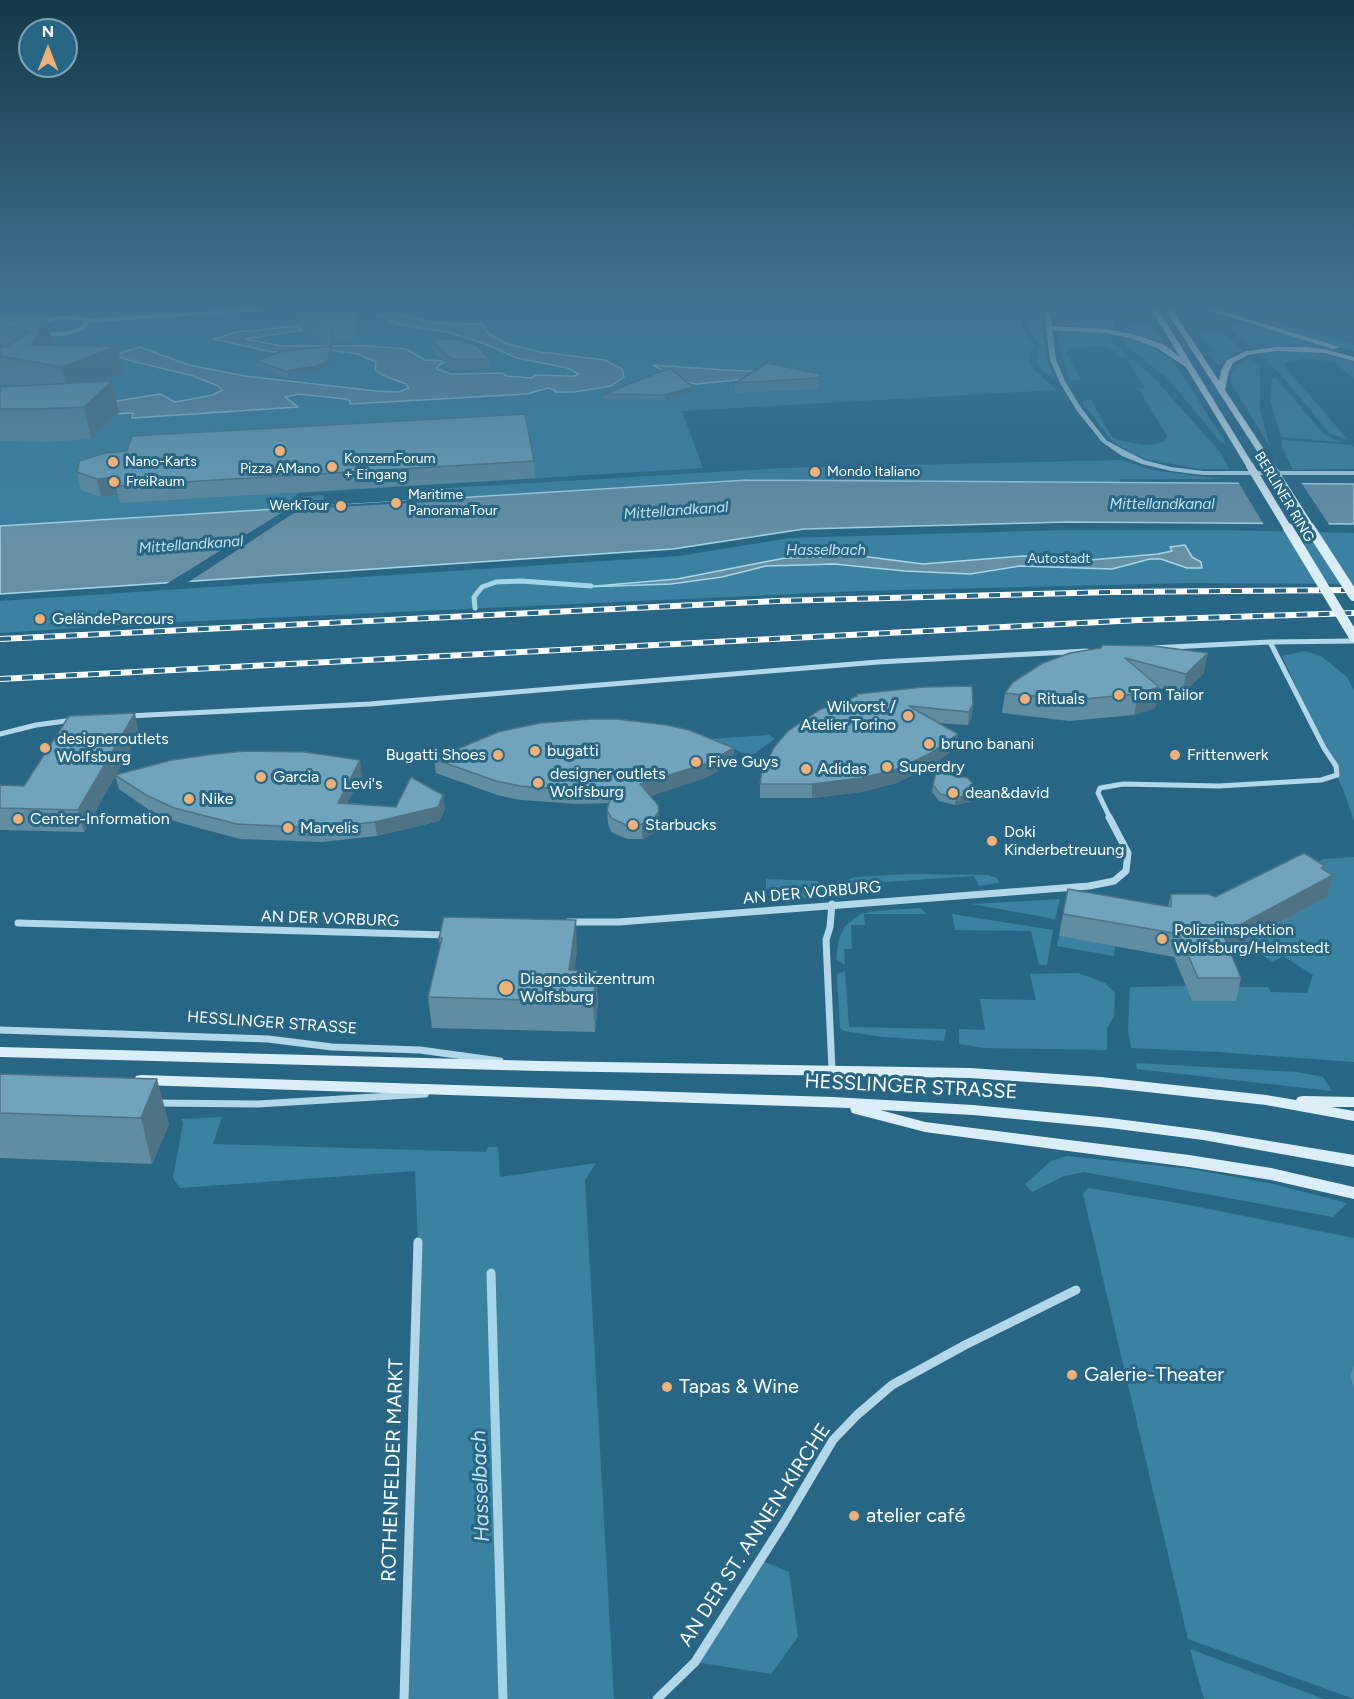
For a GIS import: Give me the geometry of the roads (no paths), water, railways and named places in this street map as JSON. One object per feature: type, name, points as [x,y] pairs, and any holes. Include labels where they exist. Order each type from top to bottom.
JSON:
[{"type":"main road","name":"BERLINER RING","points":[[1204,388],[1354,639]]},
{"type":"main road","name":"BERLINER RING","points":[[1219,388],[1354,597]]},
{"type":"main road","name":"HESSLINGER STRASSE","points":[[0,1052],[540,1066],[970,1073],[1101,1082],[1266,1100],[1354,1116]]},
{"type":"main road","name":"HESSLINGER STRASSE","points":[[130,1080],[833,1102],[1054,1117],[1203,1135],[1354,1161]]},
{"type":"main road","points":[[1266,1100],[1354,1102]]},
{"type":"main road","points":[[833,1102],[925,1127],[1201,1162],[1272,1174],[1354,1193]]},
{"type":"street","points":[[1067,388],[1104,441],[1142,462],[1203,473],[1354,473]]},
{"type":"street","points":[[1142,648],[1354,639]]},
{"type":"street","name":"AN DER VORBURG","points":[[555,922],[619,922],[1089,886],[1114,881],[1126,871],[1128,853],[1100,799],[1098,793],[1100,788],[1110,785],[1219,786],[1335,777],[1338,772],[1336,766],[1324,748],[1270,642]]},
{"type":"street","points":[[124,716],[370,704],[878,662],[1097,650]]},
{"type":"street","points":[[0,734],[36,725],[80,719]]},
{"type":"street","name":"HESSLINGER STRASSE","points":[[832,904],[830,927],[826,940],[832,1070]]},
{"type":"street","name":"AN DER VORBURG","points":[[18,923],[451,936]]},
{"type":"street","name":"HESSLINGER STRASSE","points":[[0,1030],[268,1039],[332,1047],[420,1050],[540,1066]]},
{"type":"street","name":"HESSLINGER STRASSE","points":[[151,1103],[258,1104],[462,1091]]},
{"type":"street","name":"ROTHENFELDER MARKT","points":[[404,1699],[418,1242]]},
{"type":"street","name":"AN DER ST. ANNEN-KIRCHE","points":[[657,1699],[695,1662],[785,1521],[833,1440],[857,1415],[892,1385],[965,1345],[1076,1290]]},
{"type":"water","points":[[220,388],[352,388],[399,392],[408,388],[547,388],[527,394],[350,404],[350,401],[346,399],[298,394],[285,397],[298,407],[132,418],[133,413],[0,420],[160,394],[175,402],[213,395],[222,390]]},
{"type":"water","points":[[549,388],[597,388],[574,392],[555,392]]},
{"type":"water","name":"Mittellandkanal","points":[[747,480],[1354,484],[1354,524],[1068,522],[804,529],[673,549],[0,594],[0,526]]},
{"type":"water","points":[[1185,545],[1192,557],[1201,562],[1202,568],[1187,568],[1161,559],[1150,559],[1112,569],[1020,566],[970,574],[834,564],[766,566],[722,577],[671,584],[584,587],[677,579],[785,558],[861,556],[923,564],[1023,556],[1090,560],[1158,554],[1172,551],[1170,547]]},
{"type":"waterway","name":"Hasselbach","points":[[475,608],[474,597],[482,587],[496,582],[521,581],[591,586]]},
{"type":"waterway","name":"Hasselbach","points":[[491,1273],[503,1699]]},
{"type":"railway","points":[[0,639],[777,601],[1111,592],[1354,590]]},
{"type":"railway","points":[[0,679],[1139,620],[1354,613]]},
{"type":"place","name":"Pizza AMano","points":[[280,451]]},
{"type":"place","name":"Nano-Karts","points":[[113,462]]},
{"type":"place","name":"KonzernForum + Eingang","points":[[332,467]]},
{"type":"place","name":"Mondo Italiano","points":[[815,472]]},
{"type":"place","name":"FreiRaum","points":[[114,482]]},
{"type":"place","name":"Maritime PanoramaTour","points":[[396,503]]},
{"type":"place","name":"WerkTour","points":[[341,506]]},
{"type":"place","name":"GeländeParcours","points":[[40,619]]},
{"type":"place","name":"Tom Tailor","points":[[1119,695]]},
{"type":"place","name":"Rituals","points":[[1025,699]]},
{"type":"place","name":"Wilvorst / Atelier Torino","points":[[908,716]]},
{"type":"place","name":"bruno banani","points":[[929,744]]},
{"type":"place","name":"designeroutlets Wolfsburg","points":[[45,748]]},
{"type":"place","name":"bugatti","points":[[535,751]]},
{"type":"place","name":"Bugatti Shoes","points":[[498,755]]},
{"type":"place","name":"Frittenwerk","points":[[1175,755]]},
{"type":"place","name":"Five Guys","points":[[696,762]]},
{"type":"place","name":"Superdry","points":[[887,767]]},
{"type":"place","name":"Adidas","points":[[806,769]]},
{"type":"place","name":"Garcia","points":[[261,777]]},
{"type":"place","name":"designer outlets Wolfsburg","points":[[538,783]]},
{"type":"place","name":"Levi's","points":[[331,784]]},
{"type":"place","name":"dean&david","points":[[953,793]]},
{"type":"place","name":"Nike","points":[[189,799]]},
{"type":"place","name":"Center-Information","points":[[18,819]]},
{"type":"place","name":"Starbucks","points":[[633,825]]},
{"type":"place","name":"Marvelis","points":[[288,828]]},
{"type":"place","name":"Doki Kinderbetreuung","points":[[992,841]]},
{"type":"place","name":"Polizeiinspektion Wolfsburg/Helmstedt","points":[[1162,939]]},
{"type":"place","name":"Diagnostikzentrum Wolfsburg","points":[[506,988]]},
{"type":"place","name":"Galerie-Theater","points":[[1072,1375]]},
{"type":"place","name":"Tapas & Wine","points":[[667,1387]]},
{"type":"place","name":"atelier café","points":[[854,1516]]},
{"type":"park label","name":"Autostadt","points":[[1059,559]]}]
